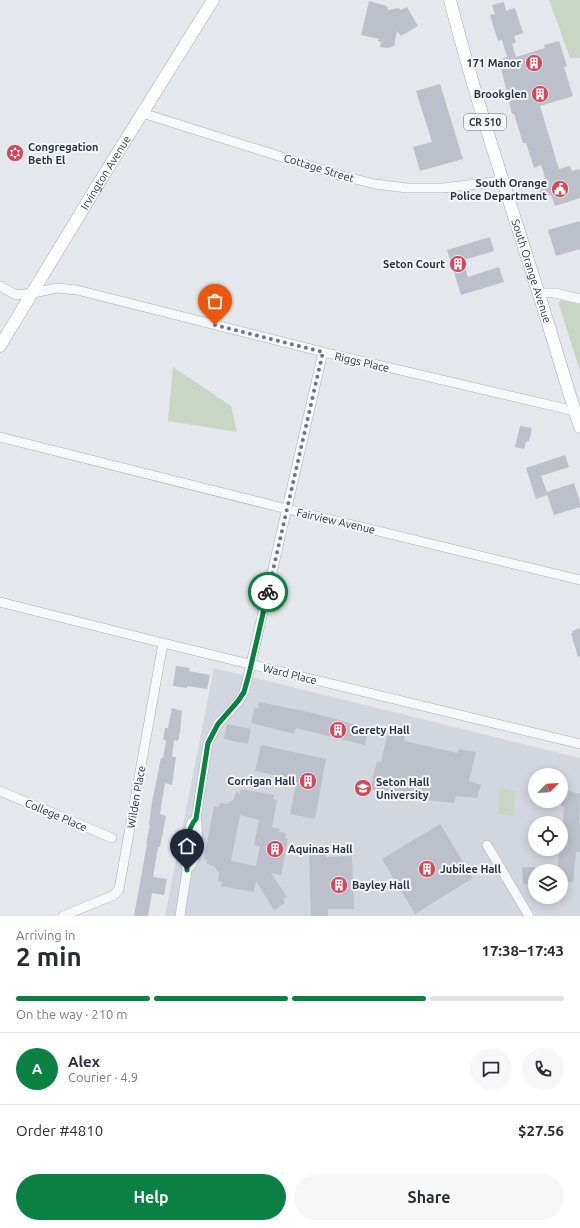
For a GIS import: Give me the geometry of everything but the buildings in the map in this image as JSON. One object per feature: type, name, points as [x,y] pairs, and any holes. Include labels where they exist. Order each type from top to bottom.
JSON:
[{"type":"main road","name":"Irvington Avenue","points":[[0,346],[142,113],[213,0]]},
{"type":"main road","name":"South Orange Avenue","points":[[450,0],[470,74],[502,181],[539,293],[580,427]]},
{"type":"street","name":"Cottage Street","points":[[142,113],[331,172],[375,184],[408,188],[443,188],[502,181]]},
{"type":"street","name":"Riggs Place","points":[[0,286],[16,295],[57,288],[77,290],[323,352],[575,412]]},
{"type":"street","points":[[539,293],[556,293],[580,299]]},
{"type":"street","points":[[180,916],[187,870],[185,859],[191,823],[196,819],[210,738],[218,724],[244,692],[323,352]]},
{"type":"street","name":"Fairview Avenue","points":[[0,437],[287,509],[580,580]]},
{"type":"street","name":"Ward Place","points":[[0,602],[580,744]]},
{"type":"street","name":"Wilden Place","points":[[63,916],[114,895],[119,889],[163,643]]},
{"type":"street","name":"College Place","points":[[0,791],[112,838]]},
{"type":"street","points":[[487,845],[529,916]]},
{"type":"shaded area","name":"Seton Hall University","points":[[214,668],[580,758],[580,916],[165,916]]},
{"type":"green space","points":[[549,0],[580,0],[580,58],[570,58]]},
{"type":"green space","points":[[562,300],[580,304],[580,371],[558,302]]},
{"type":"green space","points":[[173,367],[231,406],[237,432],[168,421]]},
{"type":"green space","points":[[500,787],[515,791],[513,816],[498,814]]},
{"type":"way so far","points":[[215,325],[323,352],[268,592]]},
{"type":"place","name":"171 Manor","points":[[534,63]]},
{"type":"place","name":"Brookglen","points":[[540,94]]},
{"type":"place","name":"Congregation Beth El","points":[[15,153]]},
{"type":"place","name":"South Orange Police Department","points":[[560,189]]},
{"type":"place","name":"Seton Court","points":[[458,264]]},
{"type":"place","name":"Gerety Hall","points":[[338,730]]},
{"type":"place","name":"Corrigan Hall","points":[[308,781]]},
{"type":"place","name":"Seton Hall University","points":[[363,788]]},
{"type":"place","name":"Aquinas Hall","points":[[275,849]]},
{"type":"place","name":"Jubilee Hall","points":[[427,869]]},
{"type":"place","name":"Bayley Hall","points":[[339,885]]},
{"type":"route","points":[[187,870],[185,859],[191,823],[196,819],[208,743],[211,734],[218,724],[244,692],[268,592]]}]
